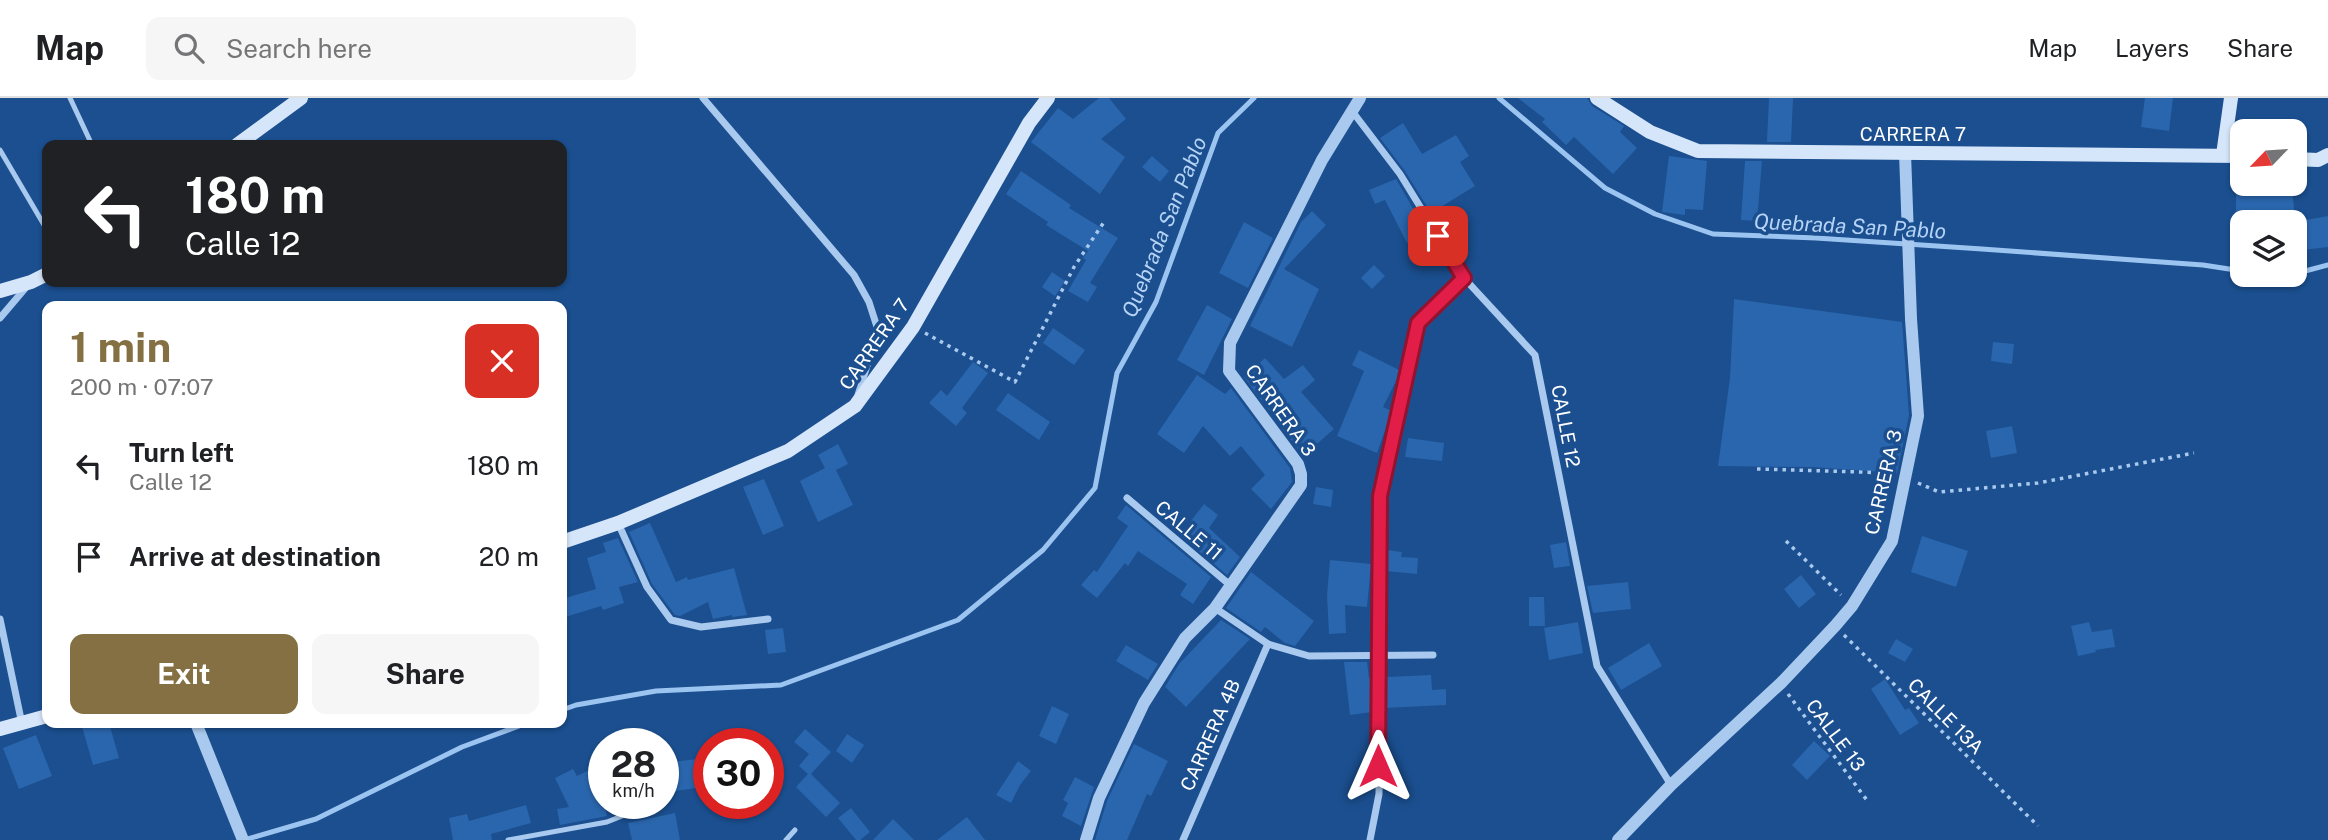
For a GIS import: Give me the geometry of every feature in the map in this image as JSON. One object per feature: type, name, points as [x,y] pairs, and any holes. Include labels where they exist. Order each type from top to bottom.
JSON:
[{"type":"main road","points":[[244,140],[301,98]]},
{"type":"main road","name":"CARRERA 7","points":[[567,540],[618,523],[788,451],[855,406],[913,327],[1029,123],[1048,98]]},
{"type":"main road","name":"CARRERA 7","points":[[1597,98],[1650,132],[1698,151],[2230,155]]},
{"type":"main road","points":[[2223,155],[2231,98]]},
{"type":"main road","points":[[2307,160],[2318,160],[2328,155]]},
{"type":"main road","points":[[0,291],[42,276]]},
{"type":"main road","points":[[0,729],[42,718]]},
{"type":"street","points":[[703,98],[854,275],[869,302],[878,330],[855,406]]},
{"type":"street","name":"CARRERA 3","points":[[1086,840],[1100,799],[1144,703],[1185,638],[1215,608],[1301,485],[1298,464],[1229,371],[1230,343],[1322,160],[1360,98]]},
{"type":"street","name":"CALLE 12","points":[[1351,111],[1400,174],[1464,278],[1535,355],[1597,666],[1671,785]]},
{"type":"street","name":"CARRERA 3","points":[[1618,840],[1671,785],[1781,683],[1835,626],[1852,606],[1892,541],[1918,416],[1911,319],[1905,153]]},
{"type":"street","points":[[1370,840],[1378,794],[1380,496],[1418,323],[1464,278]]},
{"type":"street","points":[[0,318],[31,282]]},
{"type":"street","name":"CALLE 11","points":[[1127,498],[1230,585]]},
{"type":"street","points":[[618,523],[647,587],[671,620],[701,627],[768,619]]},
{"type":"street","points":[[1215,608],[1268,644],[1309,656],[1433,655]]},
{"type":"street","points":[[0,619],[22,725]]},
{"type":"street","name":"CARRERA 4B","points":[[1182,840],[1268,644]]},
{"type":"street","points":[[199,728],[243,840]]},
{"type":"lane","points":[[70,98],[90,140]]},
{"type":"lane","points":[[0,150],[42,221]]},
{"type":"lane","points":[[508,840],[614,819]]},
{"type":"lane","points":[[786,840],[795,830]]},
{"type":"path","points":[[913,327],[1014,382],[1074,267],[1104,222]]},
{"type":"path","points":[[1757,469],[1891,472],[1939,492],[2038,483],[2194,453]]},
{"type":"path","points":[[1786,541],[1852,606]]},
{"type":"path","name":"CALLE 13A","points":[[1835,626],[2038,826]]},
{"type":"path","name":"CALLE 13","points":[[1781,683],[1869,803]]},
{"type":"building","points":[[1099,98],[1109,98],[1126,119],[1101,139],[1125,157],[1100,194],[1031,142],[1058,108],[1073,119]]},
{"type":"building","points":[[1518,98],[1587,98],[1592,106],[1624,126],[1620,132],[1637,148],[1613,174],[1574,137],[1566,145],[1542,122],[1545,119]]},
{"type":"building","points":[[1769,98],[1793,98],[1791,142],[1767,142]]},
{"type":"building","points":[[2145,98],[2173,98],[2169,131],[2141,127]]},
{"type":"building","points":[[1403,123],[1422,154],[1456,135],[1469,156],[1460,162],[1475,186],[1431,213],[1405,171],[1380,138]]},
{"type":"building","points":[[1152,156],[1169,171],[1160,182],[1142,167]]},
{"type":"building","points":[[1669,156],[1707,161],[1703,210],[1685,209],[1685,215],[1662,212]]},
{"type":"building","points":[[1745,161],[1762,161],[1757,221],[1741,220]]},
{"type":"building","points":[[1021,171],[1071,205],[1069,208],[1118,238],[1090,283],[1097,287],[1088,302],[1068,291],[1086,260],[1083,258],[1088,251],[1046,225],[1048,222],[1006,194]]},
{"type":"building","points":[[1396,179],[1427,233],[1407,243],[1385,200],[1375,204],[1369,190]]},
{"type":"building","points":[[2236,196],[2293,196],[2294,210],[2236,210]]},
{"type":"building","points":[[1312,211],[1326,225],[1284,269],[1319,289],[1292,347],[1250,326],[1301,222]]},
{"type":"building","points":[[2328,216],[2328,247],[2307,249],[2307,220]]},
{"type":"building","points":[[1244,222],[1273,238],[1248,288],[1219,273]]},
{"type":"building","points":[[1374,265],[1385,276],[1372,289],[1361,278]]},
{"type":"building","points":[[1052,272],[1065,281],[1055,296],[1042,287]]},
{"type":"building","points":[[1734,299],[1902,322],[1909,415],[1897,473],[1812,467],[1718,466],[1730,378]]},
{"type":"building","points":[[1207,305],[1232,319],[1204,375],[1177,360]]},
{"type":"building","points":[[1053,328],[1085,350],[1074,365],[1043,343]]},
{"type":"building","points":[[1993,342],[2014,344],[2012,364],[1991,361]]},
{"type":"building","points":[[1359,350],[1401,371],[1383,407],[1392,411],[1377,453],[1337,436],[1364,371],[1352,365]]},
{"type":"building","points":[[1265,358],[1284,379],[1303,365],[1315,380],[1301,392],[1334,429],[1303,456],[1244,377]]},
{"type":"building","points":[[973,362],[988,373],[962,408],[967,413],[956,426],[929,403],[941,390],[947,396]]},
{"type":"building","points":[[1197,375],[1225,394],[1231,388],[1290,468],[1292,482],[1271,509],[1251,489],[1265,475],[1241,446],[1230,456],[1203,426],[1184,453],[1157,434]]},
{"type":"building","points":[[1008,393],[1050,422],[1039,440],[996,410]]},
{"type":"building","points":[[2012,426],[2017,453],[1991,458],[1986,431]]},
{"type":"building","points":[[1408,438],[1444,443],[1442,461],[1405,457]]},
{"type":"building","points":[[838,444],[848,464],[836,470],[853,505],[818,522],[800,481],[825,468],[818,455]]},
{"type":"building","points":[[764,479],[784,526],[763,535],[743,487]]},
{"type":"building","points":[[1316,487],[1333,490],[1331,507],[1313,504]]},
{"type":"building","points":[[1204,504],[1218,515],[1209,528],[1240,557],[1227,575],[1180,535]]},
{"type":"building","points":[[1126,505],[1211,577],[1193,604],[1180,595],[1187,584],[1138,551],[1128,566],[1125,563],[1097,598],[1081,585],[1094,570],[1097,572],[1128,526],[1117,518]]},
{"type":"building","points":[[650,523],[676,582],[687,577],[688,580],[734,568],[747,615],[713,619],[708,602],[680,616],[675,615],[652,584],[629,532]]},
{"type":"building","points":[[1922,536],[1968,551],[1956,587],[1911,572]]},
{"type":"building","points":[[618,538],[638,582],[619,587],[624,603],[603,610],[601,606],[567,616],[567,598],[596,589],[587,558],[606,552],[603,543]]},
{"type":"building","points":[[1566,542],[1570,566],[1554,568],[1550,545]]},
{"type":"building","points":[[1387,550],[1402,552],[1401,557],[1418,558],[1417,574],[1386,571]]},
{"type":"building","points":[[1330,560],[1371,564],[1367,607],[1345,605],[1346,633],[1329,634],[1327,595]]},
{"type":"building","points":[[1251,572],[1314,621],[1295,646],[1285,643],[1265,627],[1261,632],[1226,608]]},
{"type":"building","points":[[1801,575],[1816,594],[1799,608],[1784,589]]},
{"type":"building","points":[[1628,582],[1631,609],[1593,613],[1587,586]]},
{"type":"building","points":[[1529,597],[1544,597],[1545,626],[1529,626]]},
{"type":"building","points":[[1221,620],[1250,639],[1186,707],[1165,687],[1179,664]]},
{"type":"building","points":[[1578,622],[1583,653],[1549,660],[1544,628]]},
{"type":"building","points":[[2089,622],[2092,632],[2112,629],[2115,647],[2078,656],[2071,626]]},
{"type":"building","points":[[783,628],[786,652],[768,654],[765,630]]},
{"type":"building","points":[[1896,639],[1913,649],[1905,662],[1888,653]]},
{"type":"building","points":[[1649,643],[1662,666],[1621,690],[1608,668]]},
{"type":"building","points":[[1126,645],[1158,664],[1148,680],[1116,661]]},
{"type":"building","points":[[1344,662],[1367,662],[1369,678],[1373,678],[1372,712],[1350,715]]},
{"type":"building","points":[[1431,675],[1432,690],[1446,689],[1446,705],[1385,708],[1386,677]]},
{"type":"building","points":[[1885,679],[1905,710],[1909,708],[1919,723],[1900,735],[1871,689]]},
{"type":"building","points":[[1052,706],[1069,714],[1056,744],[1039,736]]},
{"type":"building","points":[[82,728],[110,728],[119,758],[93,765]]},
{"type":"building","points":[[805,729],[831,752],[811,774],[840,803],[826,817],[796,787],[808,774],[799,766],[809,754],[794,742]]},
{"type":"building","points":[[847,734],[864,745],[852,763],[836,751]]},
{"type":"building","points":[[36,735],[52,776],[19,789],[3,748]]},
{"type":"building","points":[[1814,741],[1830,756],[1807,780],[1792,765]]},
{"type":"building","points":[[1134,744],[1168,761],[1151,796],[1147,794],[1127,840],[1095,840],[1107,801]]},
{"type":"building","points":[[693,760],[693,788],[679,791],[679,761]]},
{"type":"building","points":[[1018,761],[1031,771],[1011,803],[996,795]]},
{"type":"building","points":[[573,769],[577,776],[588,770],[588,819],[591,819],[560,825],[557,809],[569,807],[555,778]]},
{"type":"building","points":[[1075,777],[1094,787],[1081,826],[1062,816],[1068,803],[1063,800]]},
{"type":"building","points":[[526,805],[531,823],[491,834],[492,840],[453,840],[449,818],[467,814],[469,821]]},
{"type":"building","points":[[851,808],[870,832],[860,840],[856,840],[838,818]]},
{"type":"building","points":[[967,817],[985,840],[937,840]]},
{"type":"building","points":[[647,819],[676,819],[680,840],[632,840],[628,823]]},
{"type":"building","points":[[893,819],[914,840],[873,840]]},
{"type":"waterway","name":"Quebrada San Pablo","points":[[567,708],[656,691],[781,685],[958,620],[1043,550],[1095,488],[1117,373],[1156,302],[1218,133],[1254,98]]},
{"type":"waterway","name":"Quebrada San Pablo","points":[[1499,98],[1605,188],[1655,214],[1713,234],[1982,249],[2230,269]]},
{"type":"waterway","name":"Quebrada San Pablo","points":[[2307,271],[2328,265]]},
{"type":"waterway","name":"Quebrada San Pablo","points":[[244,840],[316,819],[462,747],[513,728]]},
{"type":"route","points":[[1378,766],[1380,496],[1418,323],[1464,278],[1438,236]]}]
